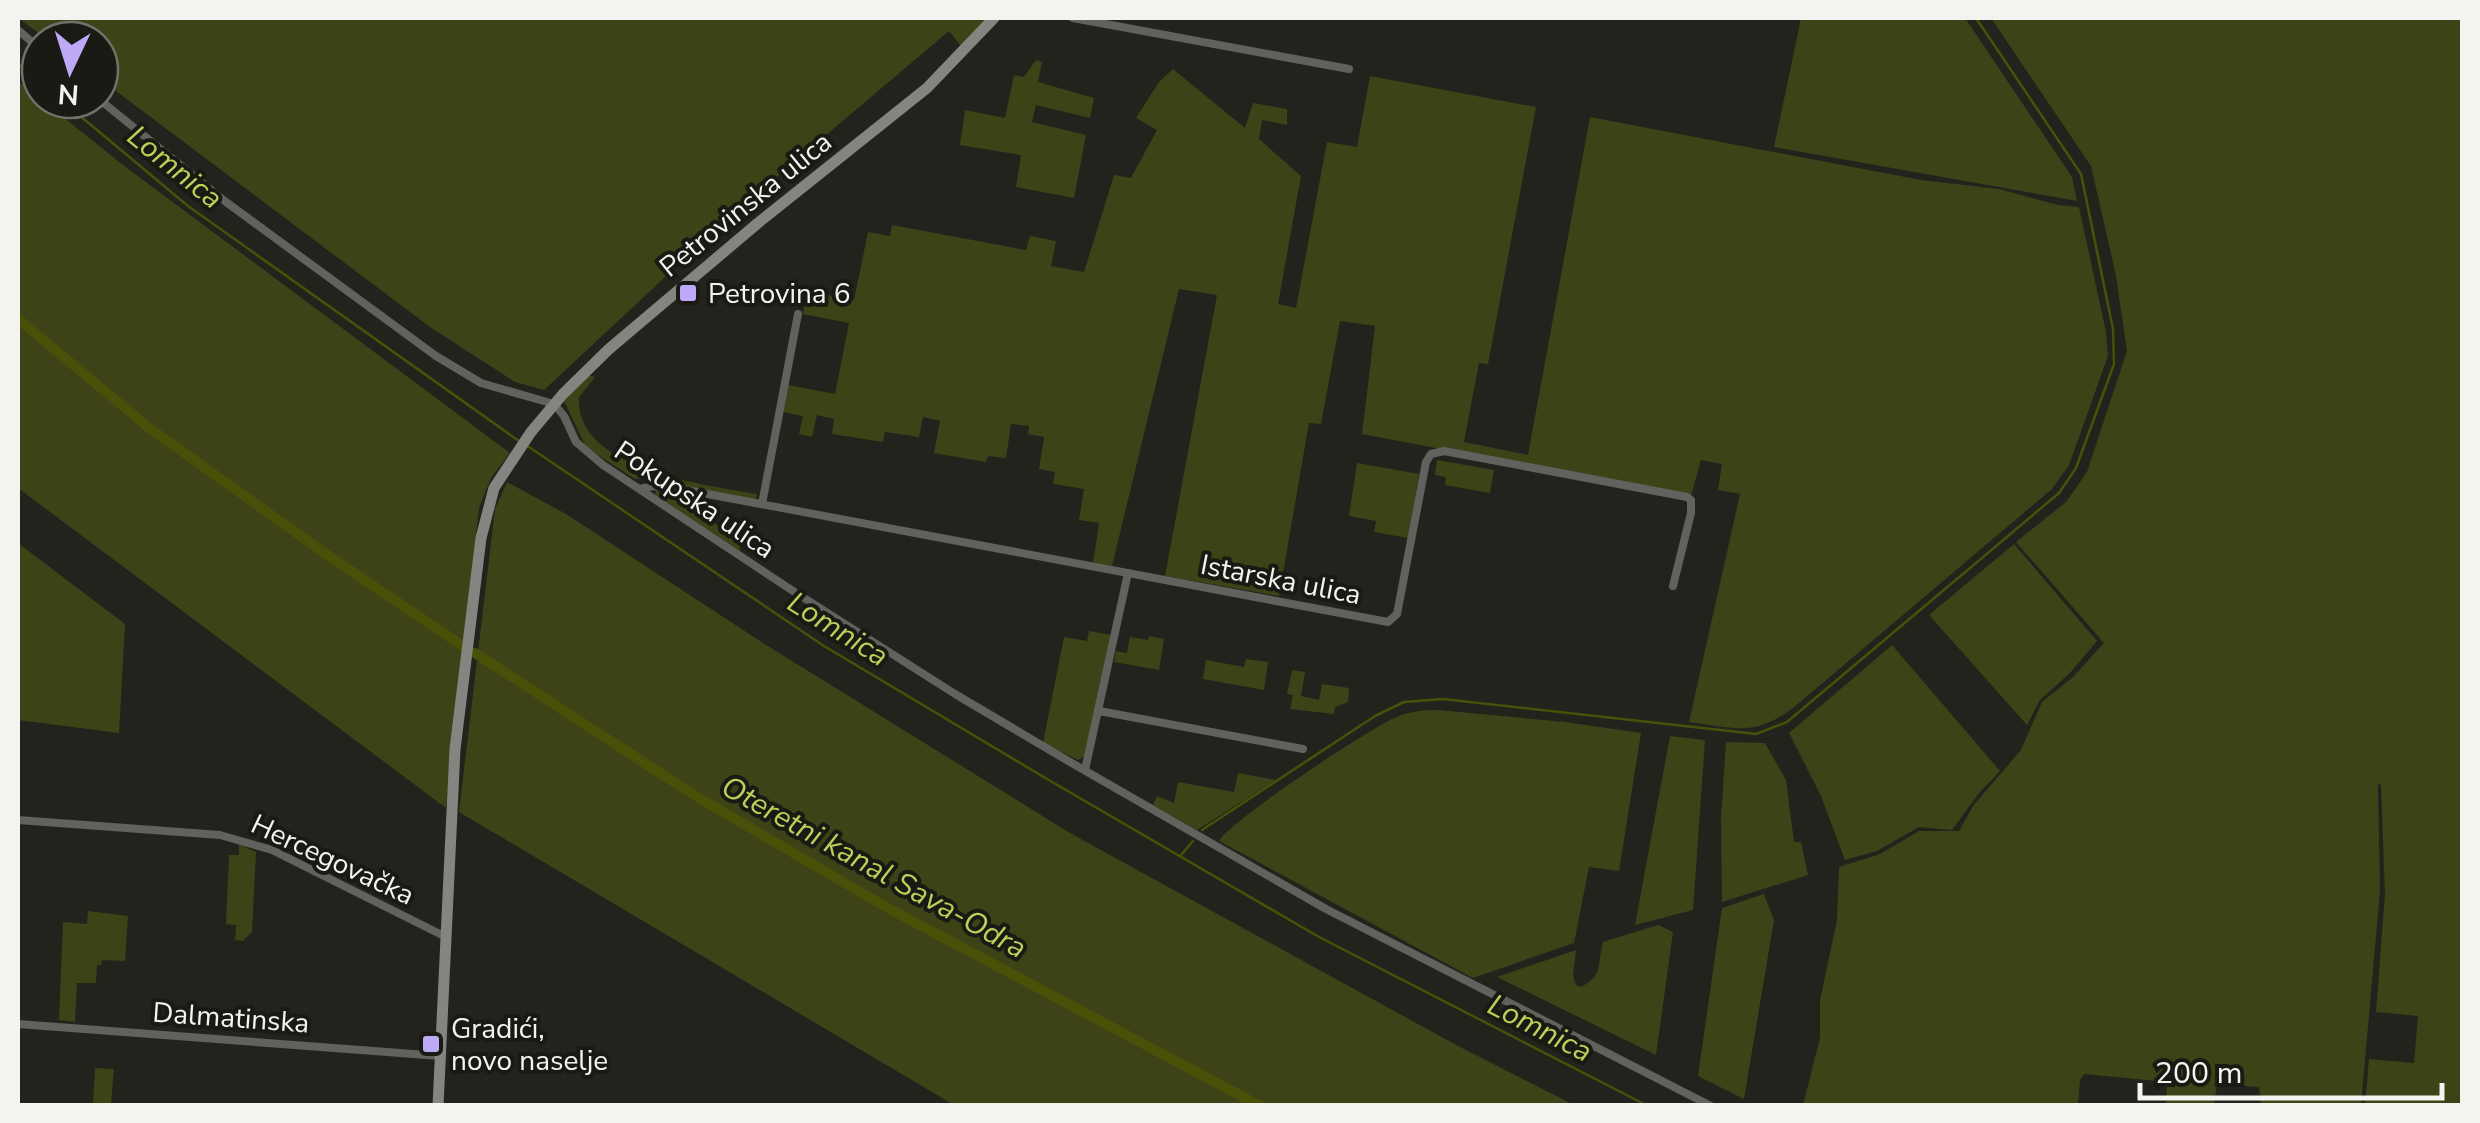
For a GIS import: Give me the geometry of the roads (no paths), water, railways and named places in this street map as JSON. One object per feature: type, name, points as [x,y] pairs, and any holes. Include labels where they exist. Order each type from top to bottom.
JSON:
[{"type":"street","name":"Petrovinska ulica","points":[[438,1106],[456,749],[488,502],[531,432],[609,349],[758,222],[927,88],[994,18]]},
{"type":"street","points":[[1072,18],[1349,69]]},
{"type":"street","points":[[120,116],[226,202],[436,356],[491,388],[554,404]]},
{"type":"street","points":[[762,504],[798,314]]},
{"type":"street","name":"Pokupska ulica","points":[[554,404],[582,450],[955,694],[1208,841],[1458,978],[1710,1106]]},
{"type":"street","name":"Istarska ulica","points":[[640,489],[663,487],[762,504],[1381,621],[1394,620],[1422,477],[1426,462],[1436,451],[1687,497],[1691,500],[1691,513],[1673,586]]},
{"type":"street","points":[[1085,770],[1128,573]]},
{"type":"street","points":[[1099,711],[1303,749]]},
{"type":"street","name":"Hercegovačka","points":[[18,820],[246,840],[446,937]]},
{"type":"street","name":"Dalmatinska","points":[[18,1024],[440,1056]]},
{"type":"waterway","points":[[1202,830],[1375,716],[1404,702],[1443,699],[1756,734],[1787,722],[2059,493],[2076,468],[2114,364],[2113,329],[2081,174],[1976,18]]},
{"type":"waterway","name":"Lomnica","points":[[85,120],[188,206],[519,441]]},
{"type":"waterway","name":"Oteretni kanal Sava-Odra","points":[[18,319],[148,427],[463,646]]},
{"type":"waterway","name":"Lomnica","points":[[526,445],[824,646],[1047,779],[1319,937],[1648,1106]]},
{"type":"waterway","name":"Oteretni kanal Sava-Odra","points":[[475,653],[694,795],[886,907],[1260,1106]]},
{"type":"waterway","points":[[1181,855],[1193,841]]},
{"type":"place","name":"Petrovina 6","points":[[688,293]]},
{"type":"place","name":"Gradići, novo naselje","points":[[431,1044]]}]
